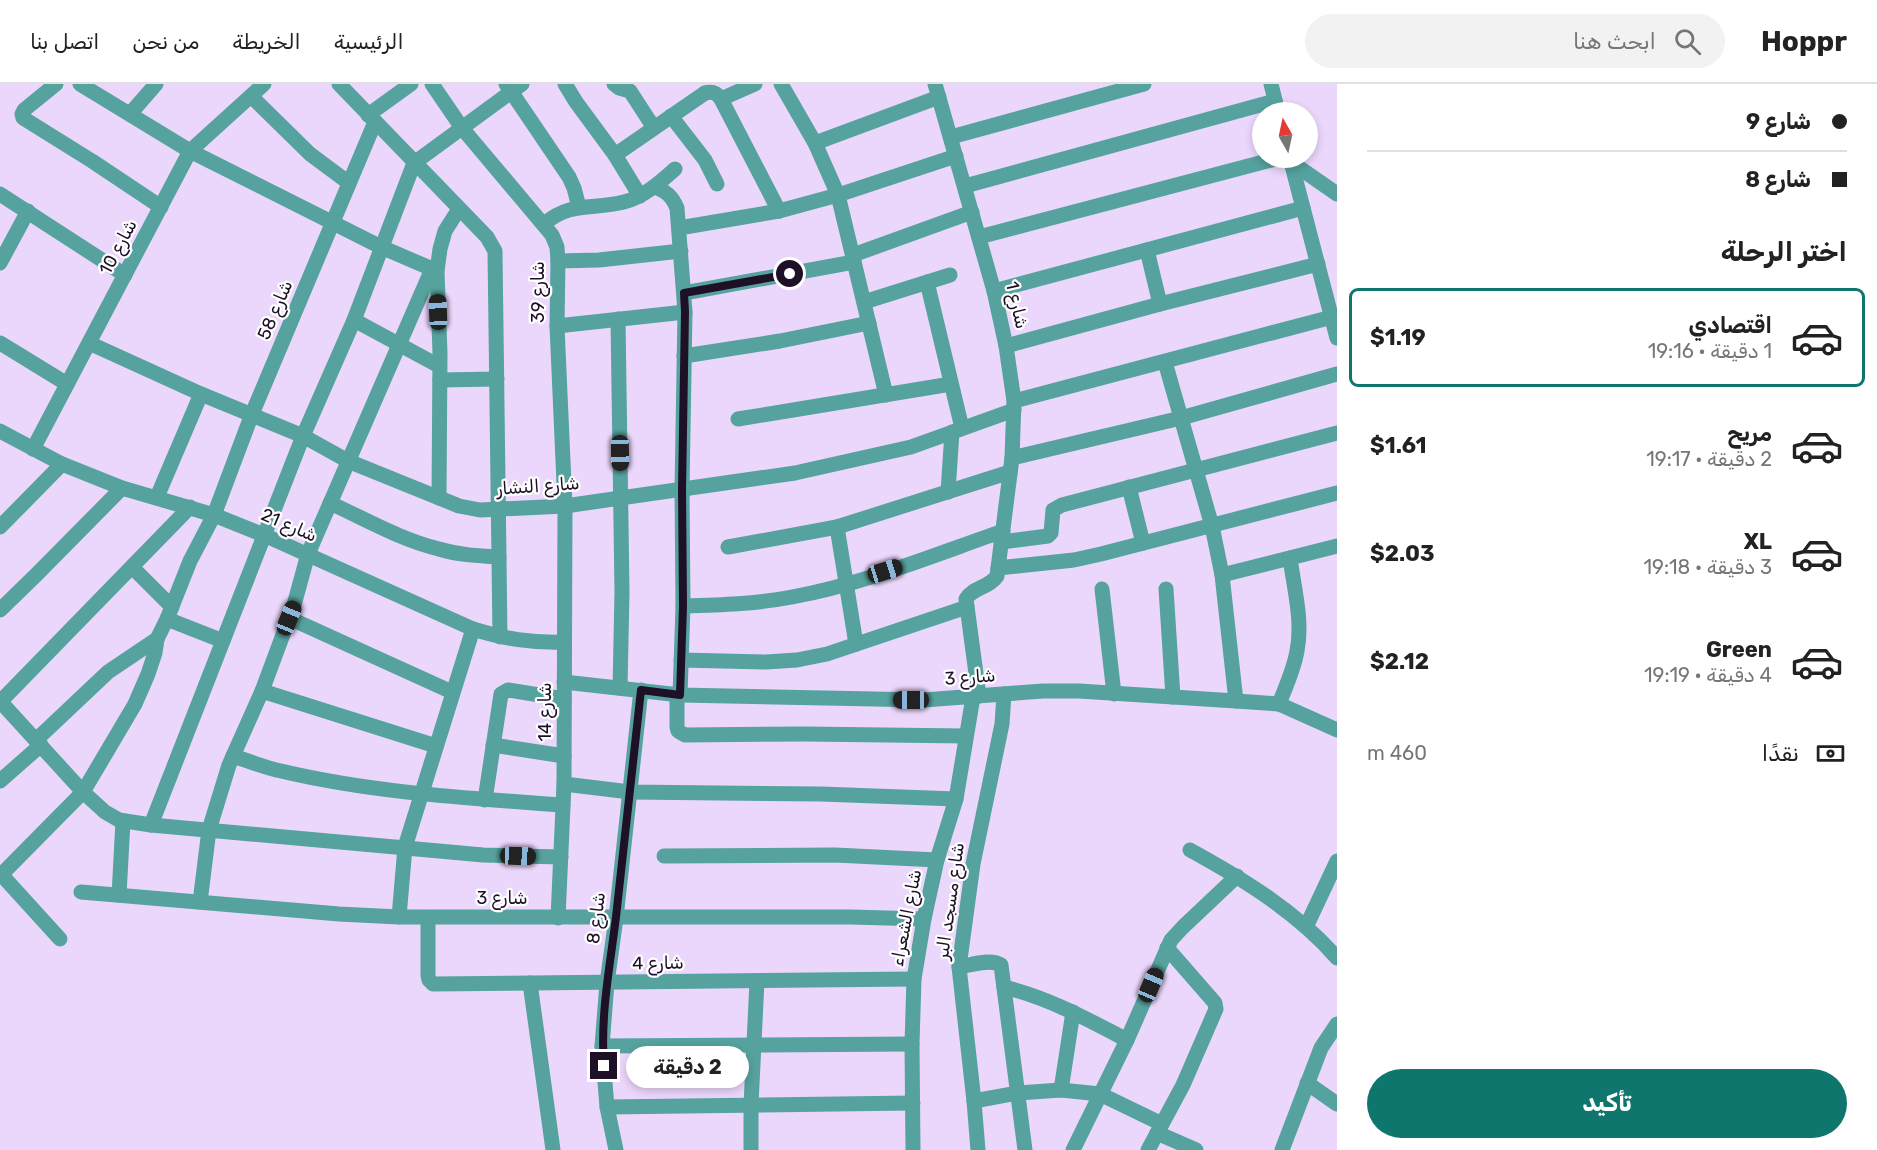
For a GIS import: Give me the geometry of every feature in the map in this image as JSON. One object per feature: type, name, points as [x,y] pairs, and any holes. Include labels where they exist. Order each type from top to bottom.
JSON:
[{"type":"street","points":[[56,84],[24,110],[23,118],[161,207]]},
{"type":"street","points":[[80,84],[190,151],[381,247],[434,270]]},
{"type":"street","points":[[130,114],[156,84]]},
{"type":"street","points":[[339,84],[487,237],[495,251],[500,638]]},
{"type":"street","points":[[372,118],[410,84]]},
{"type":"street","name":"شارع 39","points":[[432,84],[462,128],[544,224],[557,248],[557,326],[565,506]]},
{"type":"street","points":[[565,84],[615,155],[640,196]]},
{"type":"street","points":[[614,84],[630,91],[654,128]]},
{"type":"street","points":[[721,99],[755,84]]},
{"type":"street","points":[[799,84],[782,87],[815,143],[838,195],[886,395]]},
{"type":"street","points":[[951,137],[1144,84]]},
{"type":"street","points":[[1271,84],[1275,102]]},
{"type":"street","points":[[151,825],[303,436],[354,320],[414,163],[513,87],[568,177],[574,188],[579,207]]},
{"type":"street","points":[[615,155],[671,116],[702,88],[717,94],[721,99],[779,211]]},
{"type":"street","points":[[254,89],[310,154],[349,183]]},
{"type":"street","name":"شارع 10","points":[[33,449],[190,151],[254,89]]},
{"type":"street","points":[[815,143],[937,90]]},
{"type":"street","name":"شارع 1","points":[[937,90],[994,291],[1006,346],[1014,405],[1011,465],[998,568]]},
{"type":"street","points":[[965,186],[1252,113]]},
{"type":"street","points":[[671,116],[705,160],[717,184]]},
{"type":"street","name":"شارع 58","points":[[1,874],[83,792],[135,704],[148,674],[157,639],[170,613],[190,561],[213,515],[252,414],[349,183],[372,118]]},
{"type":"street","points":[[679,228],[779,211],[838,195],[956,156]]},
{"type":"street","points":[[979,237],[1252,168]]},
{"type":"street","points":[[1290,168],[1303,208],[1337,338]]},
{"type":"street","points":[[1300,168],[1331,190],[1337,175]]},
{"type":"street","points":[[544,224],[566,210],[624,202],[640,196],[675,169]]},
{"type":"street","points":[[654,187],[664,190],[672,198],[677,208],[685,312],[683,606],[678,731],[681,734],[966,736]]},
{"type":"street","points":[[0,194],[125,274]]},
{"type":"street","points":[[994,291],[1303,208]]},
{"type":"street","points":[[200,902],[209,830],[233,756],[262,691],[294,605],[308,554],[434,270],[445,231],[459,209]]},
{"type":"street","points":[[0,263],[28,212]]},
{"type":"street","points":[[684,293],[854,259],[972,213]]},
{"type":"street","points":[[558,261],[599,260],[681,250]]},
{"type":"street","points":[[1147,250],[1160,304]]},
{"type":"street","points":[[1006,346],[1318,264]]},
{"type":"street","points":[[434,270],[439,373],[439,498]]},
{"type":"street","points":[[864,302],[950,275]]},
{"type":"street","points":[[927,282],[951,384],[957,430],[948,492]]},
{"type":"street","points":[[557,326],[685,312]]},
{"type":"street","name":"شارع النشار","points":[[89,343],[201,394],[303,436],[348,461],[459,506],[480,510],[565,506],[795,473],[911,447],[1014,405],[1332,317]]},
{"type":"street","points":[[354,320],[400,343],[439,373],[497,379]]},
{"type":"street","points":[[618,320],[622,592],[620,688]]},
{"type":"street","points":[[684,356],[780,341],[869,323]]},
{"type":"street","points":[[0,343],[67,384]]},
{"type":"street","points":[[1165,362],[1212,526],[1222,575],[1236,701]]},
{"type":"street","points":[[728,547],[837,527],[948,492],[1011,465],[1337,374]]},
{"type":"street","points":[[738,419],[951,384]]},
{"type":"street","points":[[157,497],[201,394]]},
{"type":"street","points":[[683,606],[749,603],[793,597],[846,584],[1002,536],[1048,536],[1051,533],[1052,515],[1057,506],[1337,433]]},
{"type":"street","name":"شارع 21","points":[[3,437],[122,488],[190,507],[264,535],[473,629],[500,638],[533,643],[564,642]]},
{"type":"street","points":[[0,527],[62,464]]},
{"type":"street","points":[[1129,487],[1143,543]]},
{"type":"street","points":[[0,610],[122,488]]},
{"type":"street","points":[[976,697],[966,599],[970,593],[992,582],[997,576],[998,568],[1074,560],[1337,493]]},
{"type":"street","points":[[330,503],[437,549],[469,556],[499,557]]},
{"type":"street","name":"شارع 14","points":[[558,918],[564,784],[565,506]]},
{"type":"street","points":[[190,507],[0,702],[83,792],[105,812],[123,821],[151,825],[483,855],[561,857]]},
{"type":"street","points":[[837,527],[856,644]]},
{"type":"street","points":[[1222,575],[1337,546]]},
{"type":"street","points":[[1279,704],[1292,672],[1299,631],[1290,558]]},
{"type":"street","points":[[132,567],[170,613],[223,641]]},
{"type":"street","points":[[1102,589],[1114,694]]},
{"type":"street","points":[[1166,590],[1173,697]]},
{"type":"street","points":[[681,660],[766,662],[797,660],[827,654],[967,607]]},
{"type":"street","points":[[289,618],[452,692]]},
{"type":"street","points":[[399,917],[405,847],[473,629]]},
{"type":"street","points":[[0,782],[102,678],[157,639]]},
{"type":"street","name":"شارع 3","points":[[564,682],[679,695],[899,700],[1067,691],[1173,697],[1279,704],[1337,730]]},
{"type":"street","name":"شارع 8","points":[[616,1150],[608,1107],[602,1046],[607,982],[641,690]]},
{"type":"street","points":[[262,691],[436,746]]},
{"type":"street","points":[[485,800],[500,698],[504,691],[564,699]]},
{"type":"street","name":"شارع مسجد البر","points":[[978,1150],[959,967],[973,864],[1002,724],[1004,694]]},
{"type":"street","name":"شارع الشعراء","points":[[913,1150],[914,979],[924,919],[937,860],[956,799],[966,736],[976,697]]},
{"type":"street","points":[[493,745],[564,756]]},
{"type":"street","points":[[233,756],[289,773],[340,783],[421,795],[563,805]]},
{"type":"street","points":[[564,784],[630,792],[821,794],[956,799]]},
{"type":"street","points":[[119,895],[123,821]]},
{"type":"street","points":[[1190,850],[1238,876],[1306,927],[1334,952]]},
{"type":"street","points":[[664,856],[835,855],[937,860]]},
{"type":"street","points":[[1306,927],[1330,891],[1337,861]]},
{"type":"street","points":[[1,874],[60,939]]},
{"type":"street","points":[[1068,1149],[1100,1094],[1127,1040],[1167,948],[1183,927],[1238,876]]},
{"type":"street","name":"شارع 3","points":[[81,892],[428,918],[850,917],[924,919]]},
{"type":"street","name":"شارع 4","points":[[428,918],[428,976],[433,984],[914,979]]},
{"type":"street","points":[[1148,1150],[1183,1085],[1216,1009],[1215,1004],[1167,948]]},
{"type":"street","points":[[959,967],[997,962],[1001,965],[1025,1150]]},
{"type":"street","points":[[751,1150],[757,981]]},
{"type":"street","points":[[530,983],[553,1150]]},
{"type":"street","points":[[1004,987],[1028,993],[1073,1012],[1127,1040]]},
{"type":"street","points":[[1061,1090],[1073,1012]]},
{"type":"street","points":[[1282,1150],[1320,1048],[1335,1029]]},
{"type":"street","points":[[602,1046],[912,1044]]},
{"type":"street","points":[[1307,1083],[1337,1104]]},
{"type":"street","points":[[974,1101],[1018,1093],[1061,1090],[1100,1094],[1196,1150]]},
{"type":"street","points":[[608,1107],[912,1103]]},
{"type":"route","points":[[604,1066],[602,1046],[607,982],[641,690],[680,695],[683,606],[684,293],[790,274]]}]
